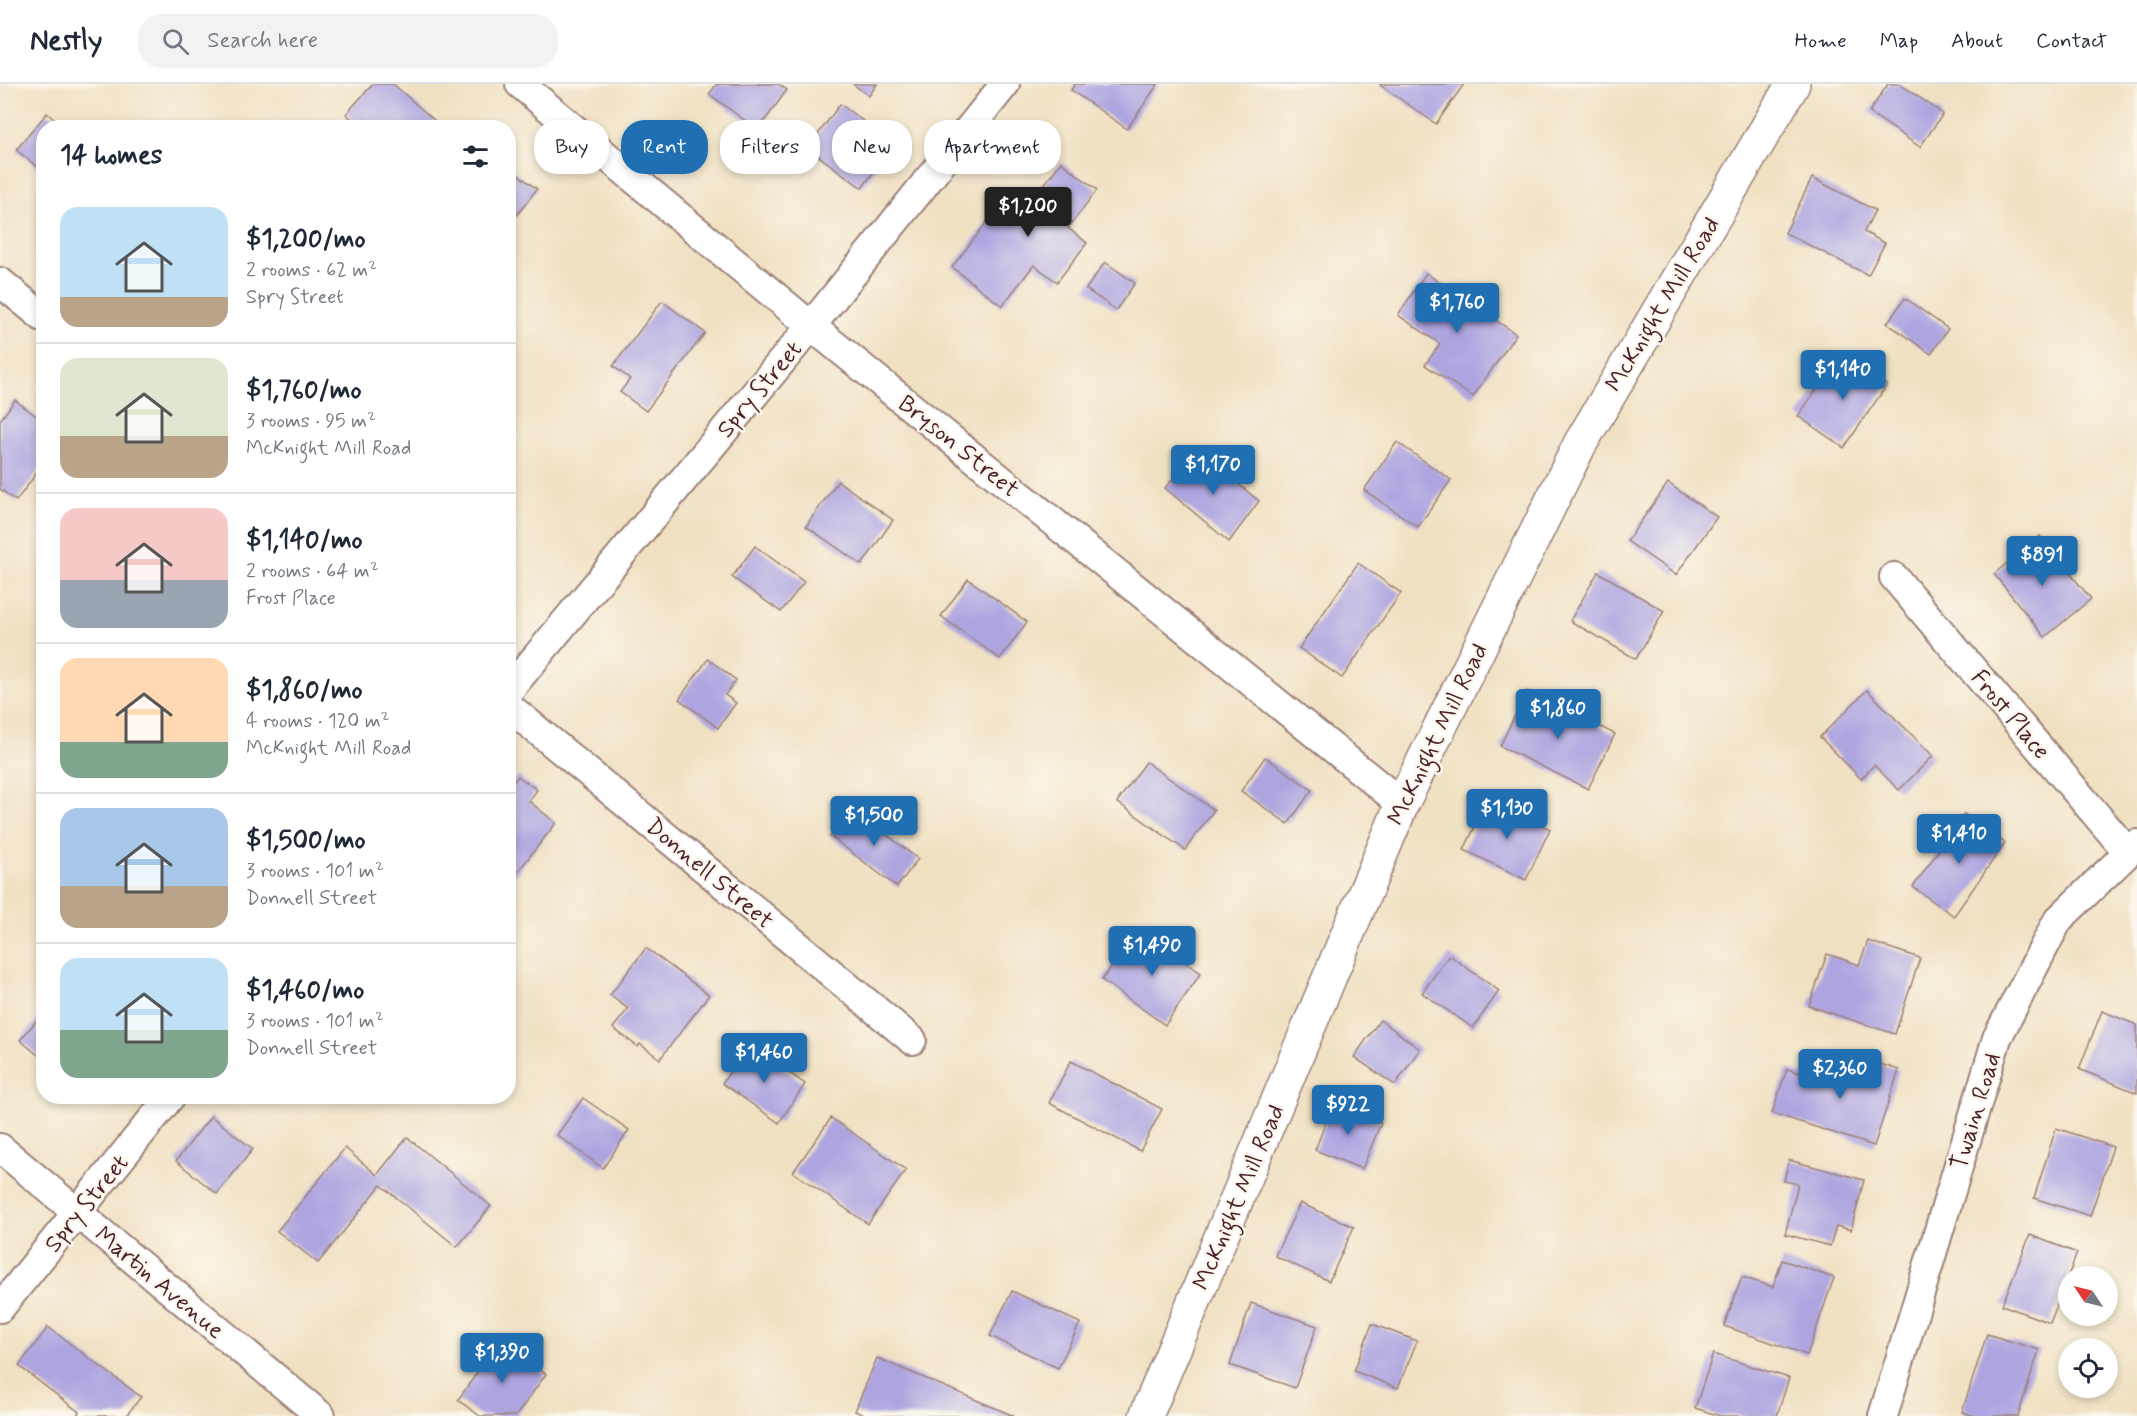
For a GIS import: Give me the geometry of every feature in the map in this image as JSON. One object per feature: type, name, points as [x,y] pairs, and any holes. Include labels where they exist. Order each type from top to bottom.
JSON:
[{"type":"street","name":"Bryson Street","points":[[520,84],[811,326],[1402,804]]},
{"type":"street","name":"Spry Street","points":[[516,681],[811,326],[1005,84]]},
{"type":"street","name":"McKnight Mill Road","points":[[1146,1416],[1402,804],[1580,444],[1793,84]]},
{"type":"street","points":[[0,282],[36,311]]},
{"type":"street","name":"Frost Place","points":[[1894,577],[2132,848]]},
{"type":"street","name":"Donnell Street","points":[[516,713],[912,1040]]},
{"type":"street","name":"Twain Road","points":[[1883,1416],[1997,1038],[2058,920],[2132,848]]},
{"type":"street","name":"Spry Street","points":[[0,1308],[165,1104]]},
{"type":"street","name":"Martin Avenue","points":[[0,1148],[321,1416]]},
{"type":"building","points":[[373,84],[393,84],[434,120],[353,120],[346,114]]},
{"type":"building","points":[[717,84],[778,84],[787,90],[765,120],[744,120],[709,94]]},
{"type":"building","points":[[853,84],[877,84],[869,96]]},
{"type":"building","points":[[1075,84],[1158,84],[1127,129],[1071,90]]},
{"type":"building","points":[[1381,84],[1464,84],[1436,124]]},
{"type":"building","points":[[1888,84],[1900,84],[1943,114],[1920,147],[1869,112]]},
{"type":"building","points":[[840,104],[862,120],[832,120],[832,166],[820,157],[820,132]]},
{"type":"building","points":[[47,113],[55,120],[41,120]]},
{"type":"building","points":[[36,126],[36,166],[16,150]]},
{"type":"building","points":[[1061,162],[1097,190],[1068,228],[1087,243],[1057,282],[1034,265],[1002,306],[952,267],[1005,199],[1023,213],[1052,174],[1061,174]]},
{"type":"building","points":[[516,173],[537,189],[516,217]]},
{"type":"building","points":[[843,174],[872,174],[862,188]]},
{"type":"building","points":[[1812,178],[1875,210],[1864,232],[1885,243],[1868,275],[1785,233]]},
{"type":"building","points":[[1105,262],[1135,283],[1116,310],[1086,289]]},
{"type":"building","points":[[1426,273],[1516,334],[1473,397],[1425,365],[1440,344],[1398,315]]},
{"type":"building","points":[[1905,298],[1948,329],[1931,354],[1887,323]]},
{"type":"building","points":[[662,301],[705,333],[646,411],[620,392],[630,379],[613,366]]},
{"type":"building","points":[[1842,354],[1887,385],[1844,448],[1798,416]]},
{"type":"building","points":[[15,400],[36,416],[36,474],[16,501],[0,489],[0,420]]},
{"type":"building","points":[[1397,442],[1451,480],[1418,527],[1364,490]]},
{"type":"building","points":[[1197,451],[1259,501],[1229,542],[1165,488]]},
{"type":"building","points":[[838,481],[893,520],[862,565],[806,526]]},
{"type":"building","points":[[1668,483],[1717,517],[1676,575],[1627,541]]},
{"type":"building","points":[[2040,536],[2091,599],[2045,637],[1994,574]]},
{"type":"building","points":[[755,546],[804,582],[781,612],[732,577]]},
{"type":"building","points":[[1358,563],[1401,593],[1342,678],[1299,648]]},
{"type":"building","points":[[1598,572],[1664,611],[1636,659],[1570,621]]},
{"type":"building","points":[[968,579],[1027,622],[1000,659],[941,616]]},
{"type":"building","points":[[708,659],[736,680],[725,695],[736,703],[718,728],[679,699]]},
{"type":"building","points":[[1867,690],[1933,756],[1899,790],[1874,765],[1861,779],[1820,737]]},
{"type":"building","points":[[1527,691],[1615,734],[1588,789],[1500,746]]},
{"type":"building","points":[[1265,757],[1312,790],[1288,824],[1241,791]]},
{"type":"building","points":[[1146,762],[1214,810],[1185,850],[1117,802]]},
{"type":"building","points":[[518,776],[537,790],[529,801],[556,823],[516,874],[516,778]]},
{"type":"building","points":[[1488,799],[1550,829],[1526,880],[1464,850]]},
{"type":"building","points":[[852,808],[918,859],[897,887],[830,836]]},
{"type":"building","points":[[1964,814],[2005,843],[1954,916],[1913,887]]},
{"type":"building","points":[[1138,929],[1201,973],[1165,1025],[1102,980]]},
{"type":"building","points":[[1868,941],[1920,958],[1895,1034],[1809,1006],[1827,954],[1859,965]]},
{"type":"building","points":[[646,948],[709,995],[660,1059],[640,1044],[638,1047],[613,1028],[628,1009],[610,995]]},
{"type":"building","points":[[1449,955],[1499,991],[1473,1028],[1422,993]]},
{"type":"building","points":[[2102,1011],[2137,1025],[2137,1093],[2079,1069]]},
{"type":"building","points":[[1380,1020],[1420,1049],[1395,1085],[1354,1057]]},
{"type":"building","points":[[36,1021],[36,1053],[20,1040]]},
{"type":"building","points":[[749,1045],[805,1084],[779,1123],[722,1083]]},
{"type":"building","points":[[1849,1054],[1899,1070],[1874,1146],[1772,1113],[1787,1069],[1839,1085]]},
{"type":"building","points":[[1071,1061],[1162,1109],[1140,1151],[1049,1103]]},
{"type":"building","points":[[583,1098],[629,1130],[603,1168],[557,1135]]},
{"type":"building","points":[[1333,1103],[1381,1123],[1362,1169],[1315,1150]]},
{"type":"building","points":[[211,1116],[253,1149],[217,1194],[176,1161]]},
{"type":"building","points":[[831,1118],[906,1170],[868,1224],[793,1172]]},
{"type":"building","points":[[2056,1128],[2113,1147],[2090,1216],[2034,1198]]},
{"type":"building","points":[[407,1137],[491,1206],[457,1247],[381,1185],[318,1263],[277,1231],[345,1148],[377,1175]]},
{"type":"building","points":[[1789,1160],[1864,1180],[1851,1230],[1836,1226],[1830,1246],[1785,1234],[1798,1184],[1784,1181]]},
{"type":"building","points":[[1300,1203],[1354,1227],[1329,1281],[1275,1256]]},
{"type":"building","points":[[2030,1235],[2077,1253],[2072,1266],[2058,1266],[2058,1302],[2050,1323],[2002,1305]]},
{"type":"building","points":[[1782,1260],[1834,1278],[1807,1355],[1724,1326],[1742,1277],[1773,1287]]},
{"type":"building","points":[[1012,1291],[1080,1323],[1058,1368],[990,1336]]},
{"type":"building","points":[[1251,1303],[1317,1326],[1295,1388],[1230,1365]]},
{"type":"building","points":[[1372,1324],[1417,1341],[1398,1388],[1354,1371]]},
{"type":"building","points":[[48,1327],[141,1397],[126,1416],[76,1416],[79,1412],[19,1366]]},
{"type":"building","points":[[1987,1334],[2039,1350],[2018,1416],[1974,1416],[1962,1412]]},
{"type":"building","points":[[499,1341],[546,1374],[516,1416],[480,1416],[458,1400]]},
{"type":"building","points":[[1713,1354],[1789,1378],[1777,1416],[1720,1416],[1695,1408]]},
{"type":"building","points":[[877,1358],[1014,1416],[866,1416],[855,1411]]}]
